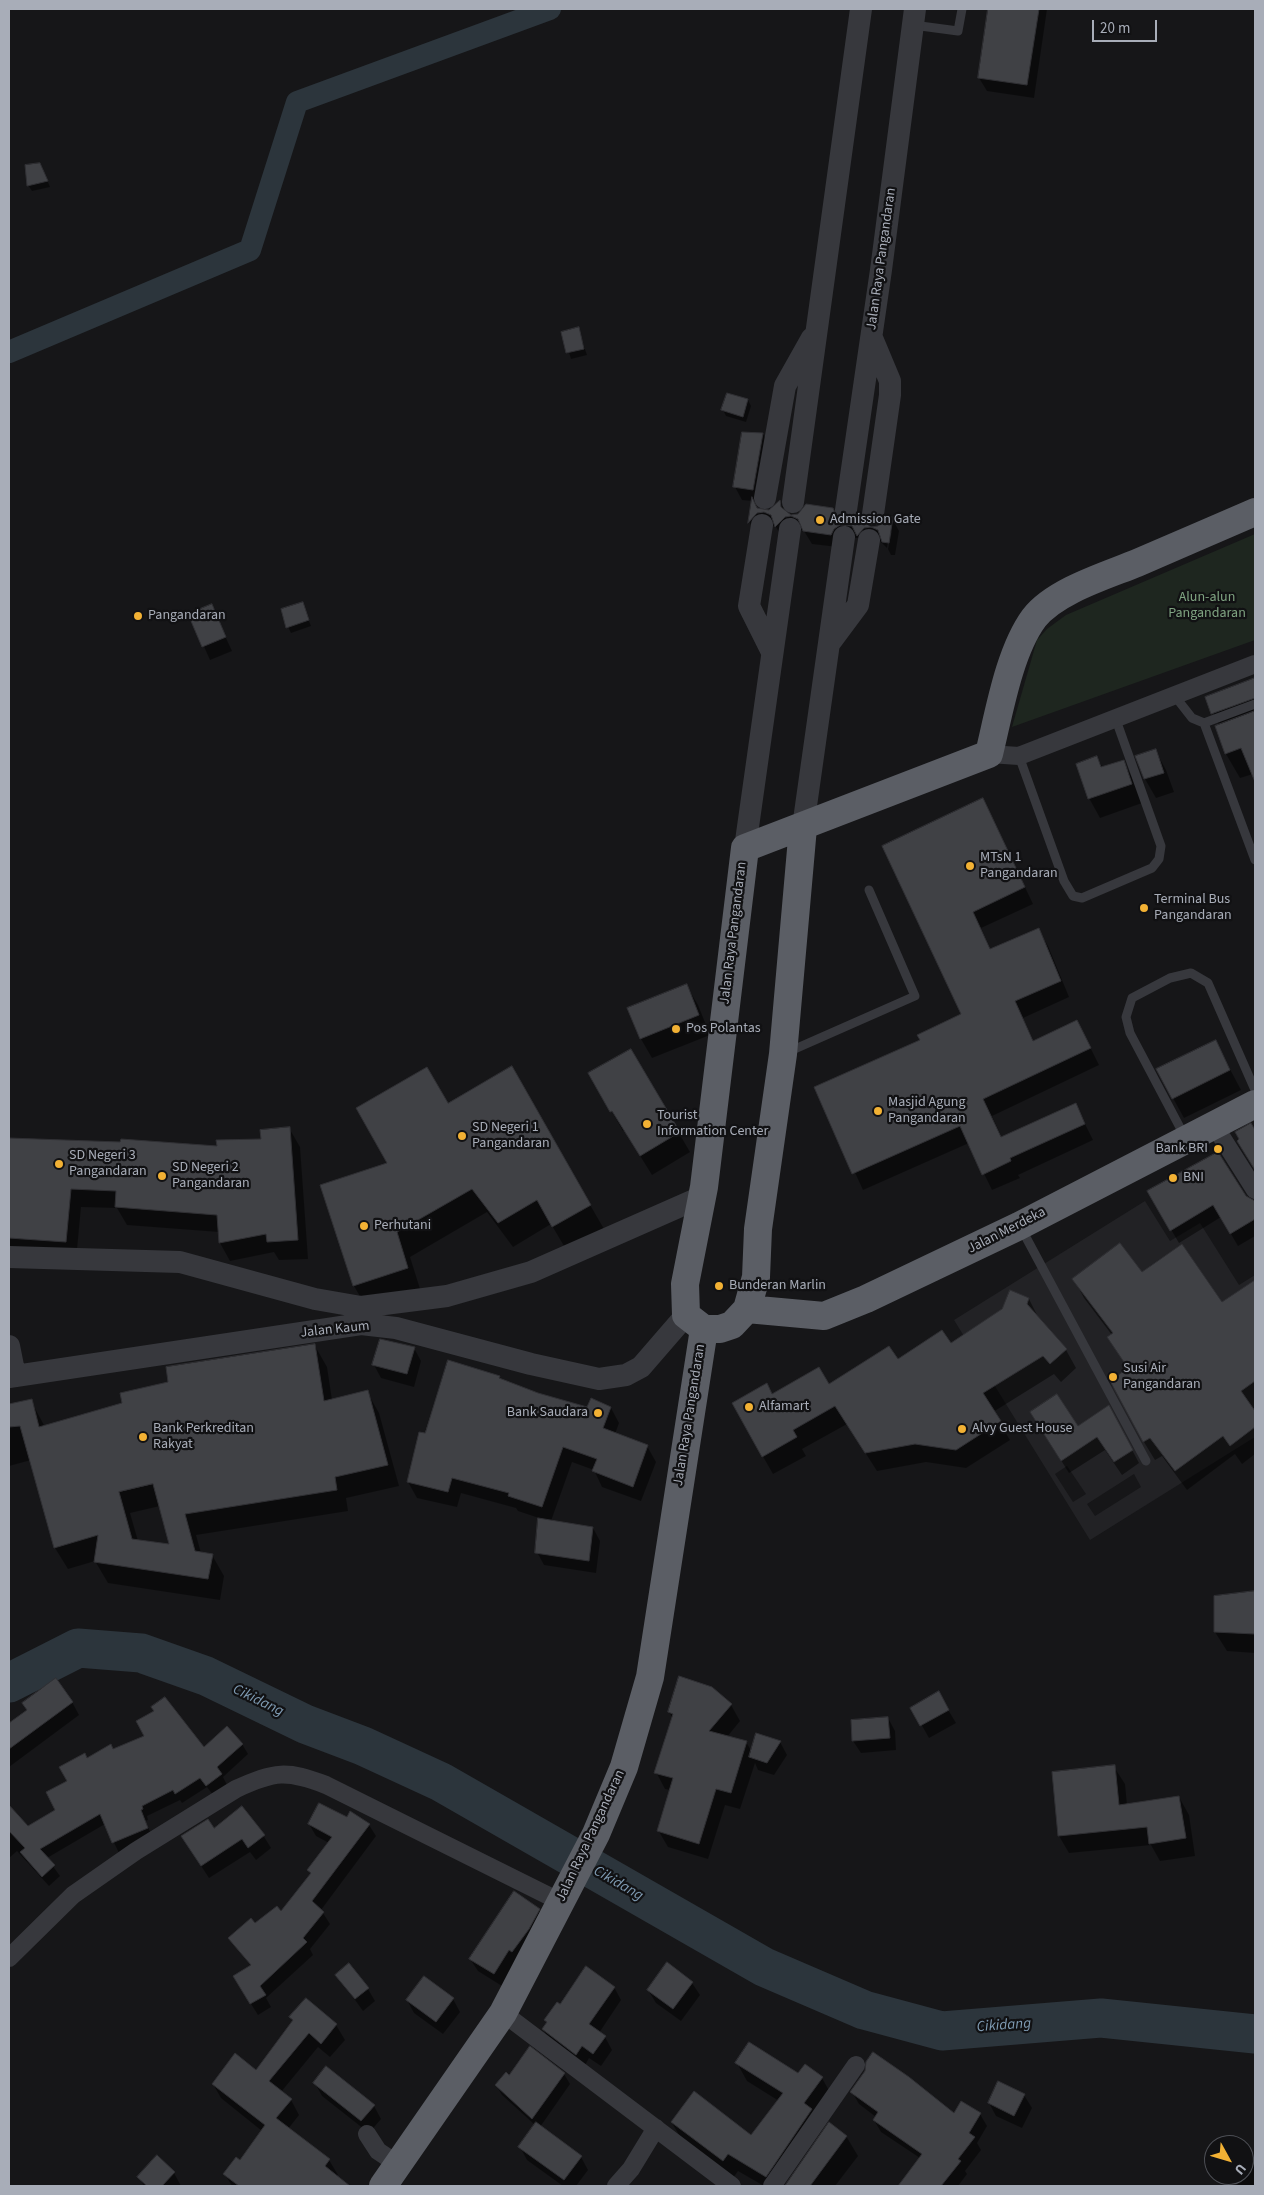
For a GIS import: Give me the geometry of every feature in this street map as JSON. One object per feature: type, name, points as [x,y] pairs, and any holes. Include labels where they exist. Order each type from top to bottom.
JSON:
[{"type":"highway","points":[[745,848],[989,754],[1006,683],[1021,642],[1042,610],[1061,596],[1088,583],[1255,512]]},
{"type":"highway","points":[[695,1322],[720,1329],[732,1325],[747,1309],[756,1277],[758,1229],[783,1054],[803,827]]},
{"type":"highway","name":"Jalan Raya Pangandaran","points":[[391,2175],[503,2013],[565,1894],[596,1834],[624,1767],[650,1677],[695,1322],[685,1284],[702,1197],[745,848]]},
{"type":"highway","name":"Jalan Merdeka","points":[[747,1309],[824,1316],[874,1296],[1019,1226],[1255,1104]]},
{"type":"street","points":[[793,502],[861,9]]},
{"type":"street","name":"Jalan Raya Pangandaran","points":[[846,510],[872,337],[914,17]]},
{"type":"street","points":[[765,498],[787,379],[816,332]]},
{"type":"street","points":[[872,337],[890,381],[890,394],[873,514]]},
{"type":"street","points":[[762,525],[749,606],[772,652]]},
{"type":"street","name":"Jalan Raya Pangandaran","points":[[745,848],[790,529]]},
{"type":"street","points":[[803,827],[844,537]]},
{"type":"street","points":[[828,646],[858,605],[869,540]]},
{"type":"street","points":[[989,754],[1019,756],[1255,664]]},
{"type":"street","points":[[1214,1125],[1255,1190]]},
{"type":"street","name":"Jalan Kaum","points":[[9,1257],[180,1262],[315,1299],[360,1307],[446,1296],[531,1272],[702,1197]]},
{"type":"street","name":"Jalan Kaum","points":[[9,1346],[12,1376],[361,1324],[396,1328],[532,1364],[599,1379],[626,1375],[641,1367],[695,1322]]},
{"type":"street","points":[[9,1958],[47,1918],[101,1875],[236,1789],[260,1778],[279,1774],[301,1776],[326,1785],[565,1894]]},
{"type":"street","points":[[503,2013],[732,2186]]},
{"type":"street","points":[[772,2186],[856,2065]]},
{"type":"street","points":[[616,2186],[631,2169],[656,2128]]},
{"type":"street","points":[[367,2134],[391,2175]]},
{"type":"lane","points":[[914,17],[958,31],[962,9]]},
{"type":"lane","points":[[1174,694],[1192,718],[1204,723],[1255,704]]},
{"type":"lane","points":[[1019,756],[1064,881],[1073,896],[1082,898],[1152,868],[1159,859],[1160,846],[1115,717]]},
{"type":"lane","points":[[1204,723],[1255,860]]},
{"type":"lane","points":[[783,1054],[914,996],[869,890]]},
{"type":"lane","points":[[1186,1140],[1130,1034],[1126,1017],[1132,998],[1170,978],[1191,973],[1208,984],[1255,1090]]},
{"type":"lane","points":[[1019,1226],[1146,1461]]},
{"type":"shaded area","points":[[1145,1201],[1170,1241],[1200,1223],[1239,1285],[1255,1275],[1255,1291],[1250,1284],[1243,1389],[1255,1381],[1255,1411],[1215,1357],[1230,1446],[1255,1427],[1255,1437],[1090,1540],[954,1320]],"holes":[[[1182,1244],[1234,1319],[1200,1341],[1150,1266]],[[1010,1290],[1029,1298],[1014,1336],[997,1322]],[[1037,1315],[1067,1349],[1050,1364],[1019,1330]],[[1137,1316],[1121,1357],[1107,1337]],[[1152,1351],[1217,1440],[1175,1471],[1109,1382]],[[1057,1394],[1061,1461],[1030,1412]],[[1086,1421],[1127,1453],[1114,1462]],[[1067,1466],[1086,1494],[1073,1502],[1055,1474]],[[1134,1474],[1141,1487],[1095,1516],[1087,1504]]]},
{"type":"green space","name":"Alun-alun Pangandaran","points":[[1255,534],[1255,640],[1012,727],[1037,640],[1047,629],[1066,615]]},
{"type":"building","points":[[988,9],[1039,9],[1027,85],[978,78]]},
{"type":"building","points":[[40,163],[48,181],[27,186],[25,165]]},
{"type":"building","points":[[579,327],[584,349],[566,353],[561,332]]},
{"type":"building","points":[[727,393],[748,399],[743,417],[721,410]]},
{"type":"building","points":[[742,432],[763,433],[753,490],[733,487]]},
{"type":"building","points":[[752,497],[757,508],[769,510],[780,500],[781,507],[791,515],[798,514],[806,504],[833,508],[838,520],[845,523],[851,522],[860,512],[861,519],[871,527],[864,528],[857,536],[852,526],[840,525],[834,529],[831,535],[803,531],[798,519],[791,516],[785,517],[775,527],[771,515],[764,512],[757,513],[748,523]]},
{"type":"building","points":[[886,516],[893,517],[889,543],[882,542],[878,530],[871,527],[878,526]]},
{"type":"building","points":[[303,602],[309,620],[286,628],[281,609]]},
{"type":"building","points":[[212,604],[226,637],[202,647],[188,614]]},
{"type":"building","points":[[1255,678],[1255,698],[1211,714],[1205,697]]},
{"type":"building","points":[[1255,711],[1255,782],[1241,748],[1225,754],[1215,726]]},
{"type":"building","points":[[1156,749],[1164,773],[1144,779],[1135,756]]},
{"type":"building","points":[[1097,756],[1101,767],[1124,760],[1132,784],[1088,799],[1076,764]]},
{"type":"building","points":[[983,798],[1025,887],[973,912],[990,949],[1039,928],[1061,981],[1015,1001],[1033,1041],[1077,1020],[1091,1048],[983,1099],[1001,1137],[1076,1103],[1085,1124],[1010,1158],[1011,1161],[982,1175],[960,1126],[852,1174],[814,1087],[920,1040],[917,1035],[961,1014],[882,846]]},
{"type":"building","points":[[687,984],[699,1015],[640,1039],[627,1008]]},
{"type":"building","points":[[1216,1040],[1230,1070],[1172,1099],[1156,1069]]},
{"type":"building","points":[[631,1049],[680,1132],[640,1156],[612,1111],[610,1112],[588,1073]]},
{"type":"building","name":"SD Negeri 1 Pangandaran","points":[[512,1066],[591,1205],[552,1227],[537,1200],[498,1223],[472,1189],[397,1232],[408,1268],[353,1286],[320,1185],[387,1163],[356,1108],[427,1067],[448,1103]]},
{"type":"building","points":[[1251,1123],[1255,1130],[1255,1170],[1237,1141],[1239,1139],[1235,1132]]},
{"type":"building","points":[[290,1127],[298,1240],[267,1242],[266,1234],[219,1243],[217,1215],[115,1207],[116,1191],[71,1189],[66,1242],[9,1238],[9,1138],[120,1142],[121,1139],[217,1146],[216,1140],[261,1139],[260,1130]]},
{"type":"building","points":[[1218,1152],[1246,1196],[1255,1201],[1255,1219],[1230,1234],[1213,1205],[1170,1231],[1147,1191]]},
{"type":"building","points":[[1120,1243],[1142,1272],[1182,1244],[1222,1302],[1255,1280],[1255,1381],[1241,1391],[1255,1411],[1255,1427],[1230,1446],[1223,1436],[1175,1471],[1150,1438],[1143,1442],[1110,1381],[1128,1368],[1107,1337],[1113,1333],[1072,1279]]},
{"type":"building","points":[[1010,1290],[1029,1298],[1027,1304],[1067,1349],[1050,1364],[1043,1356],[983,1393],[1001,1421],[956,1450],[915,1444],[865,1453],[835,1406],[793,1430],[797,1437],[762,1457],[732,1403],[767,1383],[772,1394],[819,1367],[829,1384],[889,1346],[898,1359],[942,1330],[951,1343],[1002,1309]]},
{"type":"building","points":[[380,1339],[415,1347],[407,1374],[372,1365]]},
{"type":"building","points":[[315,1344],[324,1401],[368,1390],[388,1465],[335,1477],[337,1490],[185,1514],[195,1551],[213,1554],[208,1579],[94,1562],[98,1535],[54,1548],[20,1426],[9,1427],[9,1404],[32,1399],[39,1427],[122,1403],[120,1393],[168,1382],[166,1367]],"holes":[[[153,1484],[169,1544],[132,1539],[119,1492]]]},
{"type":"building","points":[[448,1360],[500,1376],[499,1378],[538,1393],[587,1407],[591,1398],[611,1407],[603,1428],[648,1445],[633,1487],[592,1471],[597,1459],[563,1447],[542,1507],[508,1496],[509,1493],[452,1478],[448,1492],[407,1482],[419,1432],[425,1433]]},
{"type":"building","points":[[1057,1394],[1078,1426],[1109,1405],[1133,1450],[1114,1462],[1097,1437],[1061,1461],[1030,1412]]},
{"type":"building","points":[[538,1518],[593,1527],[589,1561],[535,1553]]},
{"type":"building","points":[[1255,1591],[1255,1634],[1214,1632],[1214,1596]]},
{"type":"building","points":[[679,1676],[712,1687],[732,1704],[709,1731],[747,1741],[731,1793],[716,1789],[699,1844],[657,1831],[673,1778],[654,1773],[673,1714],[668,1712]]},
{"type":"building","points":[[56,1678],[73,1702],[9,1749],[9,1723],[27,1710],[22,1703]]},
{"type":"building","points":[[939,1691],[949,1710],[920,1726],[910,1708]]},
{"type":"building","points":[[165,1697],[204,1747],[227,1726],[243,1744],[217,1767],[222,1774],[206,1786],[200,1778],[175,1794],[173,1790],[142,1806],[143,1809],[141,1810],[148,1828],[112,1843],[100,1814],[40,1849],[55,1865],[42,1877],[20,1852],[25,1848],[9,1831],[9,1805],[28,1826],[55,1810],[46,1792],[67,1781],[59,1767],[85,1753],[87,1758],[111,1744],[113,1749],[144,1736],[136,1721],[154,1711],[151,1707]]},
{"type":"building","points":[[888,1717],[890,1738],[852,1741],[851,1720]]},
{"type":"building","points":[[756,1733],[781,1741],[767,1763],[749,1757]]},
{"type":"building","points":[[1115,1765],[1119,1805],[1179,1796],[1186,1838],[1149,1844],[1147,1827],[1058,1836],[1052,1772]]},
{"type":"building","points":[[319,1803],[347,1817],[350,1811],[370,1824],[312,1901],[324,1912],[303,1938],[307,1942],[260,1986],[266,1995],[250,2004],[233,1976],[251,1965],[228,1938],[251,1918],[255,1923],[277,1906],[281,1911],[311,1873],[307,1870],[332,1837],[308,1824]]},
{"type":"building","points":[[242,1806],[265,1835],[248,1848],[242,1839],[201,1866],[181,1836],[208,1819],[214,1828]]},
{"type":"building","points":[[514,1891],[540,1909],[529,1929],[512,1952],[509,1950],[494,1974],[469,1959]]},
{"type":"building","points":[[667,1962],[693,1982],[673,2009],[647,1990]]},
{"type":"building","points":[[349,1963],[369,1988],[355,1999],[335,1975]]},
{"type":"building","points":[[586,1966],[615,1987],[589,2024],[606,2036],[593,2054],[582,2046],[576,2055],[542,2029],[547,2022],[544,2020],[557,2002],[560,2004]]},
{"type":"building","points":[[424,1976],[454,1998],[436,2022],[406,2000]]},
{"type":"building","points":[[306,1998],[337,2024],[321,2044],[309,2033],[269,2081],[292,2099],[276,2118],[330,2159],[325,2166],[350,2186],[239,2186],[223,2174],[236,2157],[240,2160],[265,2125],[212,2084],[235,2053],[256,2070],[293,2020],[289,2017]]},
{"type":"building","points":[[749,2042],[798,2073],[805,2064],[823,2077],[804,2103],[812,2109],[766,2177],[728,2154],[723,2161],[671,2122],[694,2091],[751,2135],[783,2093],[735,2063]]},
{"type":"building","points":[[530,2046],[565,2073],[532,2119],[495,2085],[506,2072],[509,2075]]},
{"type":"building","points":[[873,2052],[909,2077],[954,2113],[961,2101],[981,2113],[969,2133],[975,2137],[958,2159],[961,2161],[941,2186],[898,2186],[922,2154],[873,2120],[878,2112],[850,2092],[865,2071],[866,2062]]},
{"type":"building","points":[[326,2066],[375,2105],[361,2121],[313,2083]]},
{"type":"building","points":[[998,2081],[1025,2094],[1014,2116],[988,2103]]},
{"type":"building","points":[[536,2122],[582,2156],[564,2180],[518,2147]]},
{"type":"building","points":[[829,2122],[847,2136],[810,2186],[785,2186]]},
{"type":"building","points":[[157,2155],[175,2172],[162,2186],[147,2186],[137,2177]]},
{"type":"waterway","points":[[9,352],[250,250],[297,102],[550,9]]},
{"type":"waterway","name":"Cikidang","points":[[9,1683],[78,1648],[141,1653],[206,1676],[305,1724],[363,1746],[441,1782],[764,1967],[864,2010],[942,2031],[1101,2018],[1255,2034]]},
{"type":"place","name":"Admission Gate","points":[[820,520]]},
{"type":"place","name":"Pangandaran","points":[[138,616]]},
{"type":"place","name":"MTsN 1 Pangandaran","points":[[970,866]]},
{"type":"place","name":"Terminal Bus Pangandaran","points":[[1144,908]]},
{"type":"place","name":"Pos Polantas","points":[[676,1029]]},
{"type":"place","name":"Masjid Agung Pangandaran","points":[[878,1111]]},
{"type":"place","name":"Tourist Information Center","points":[[647,1124]]},
{"type":"place","name":"SD Negeri 1 Pangandaran","points":[[462,1136]]},
{"type":"place","name":"Bank BRI","points":[[1218,1149]]},
{"type":"place","name":"SD Negeri 3 Pangandaran","points":[[59,1164]]},
{"type":"place","name":"SD Negeri 2 Pangandaran","points":[[162,1176]]},
{"type":"place","name":"BNI","points":[[1173,1178]]},
{"type":"place","name":"Perhutani","points":[[364,1226]]},
{"type":"place","name":"Bunderan Marlin","points":[[719,1286]]},
{"type":"place","name":"Susi Air Pangandaran","points":[[1113,1377]]},
{"type":"place","name":"Alfamart","points":[[749,1407]]},
{"type":"place","name":"Bank Saudara","points":[[598,1413]]},
{"type":"place","name":"Alvy Guest House","points":[[962,1429]]},
{"type":"place","name":"Bank Perkreditan Rakyat","points":[[143,1437]]}]
